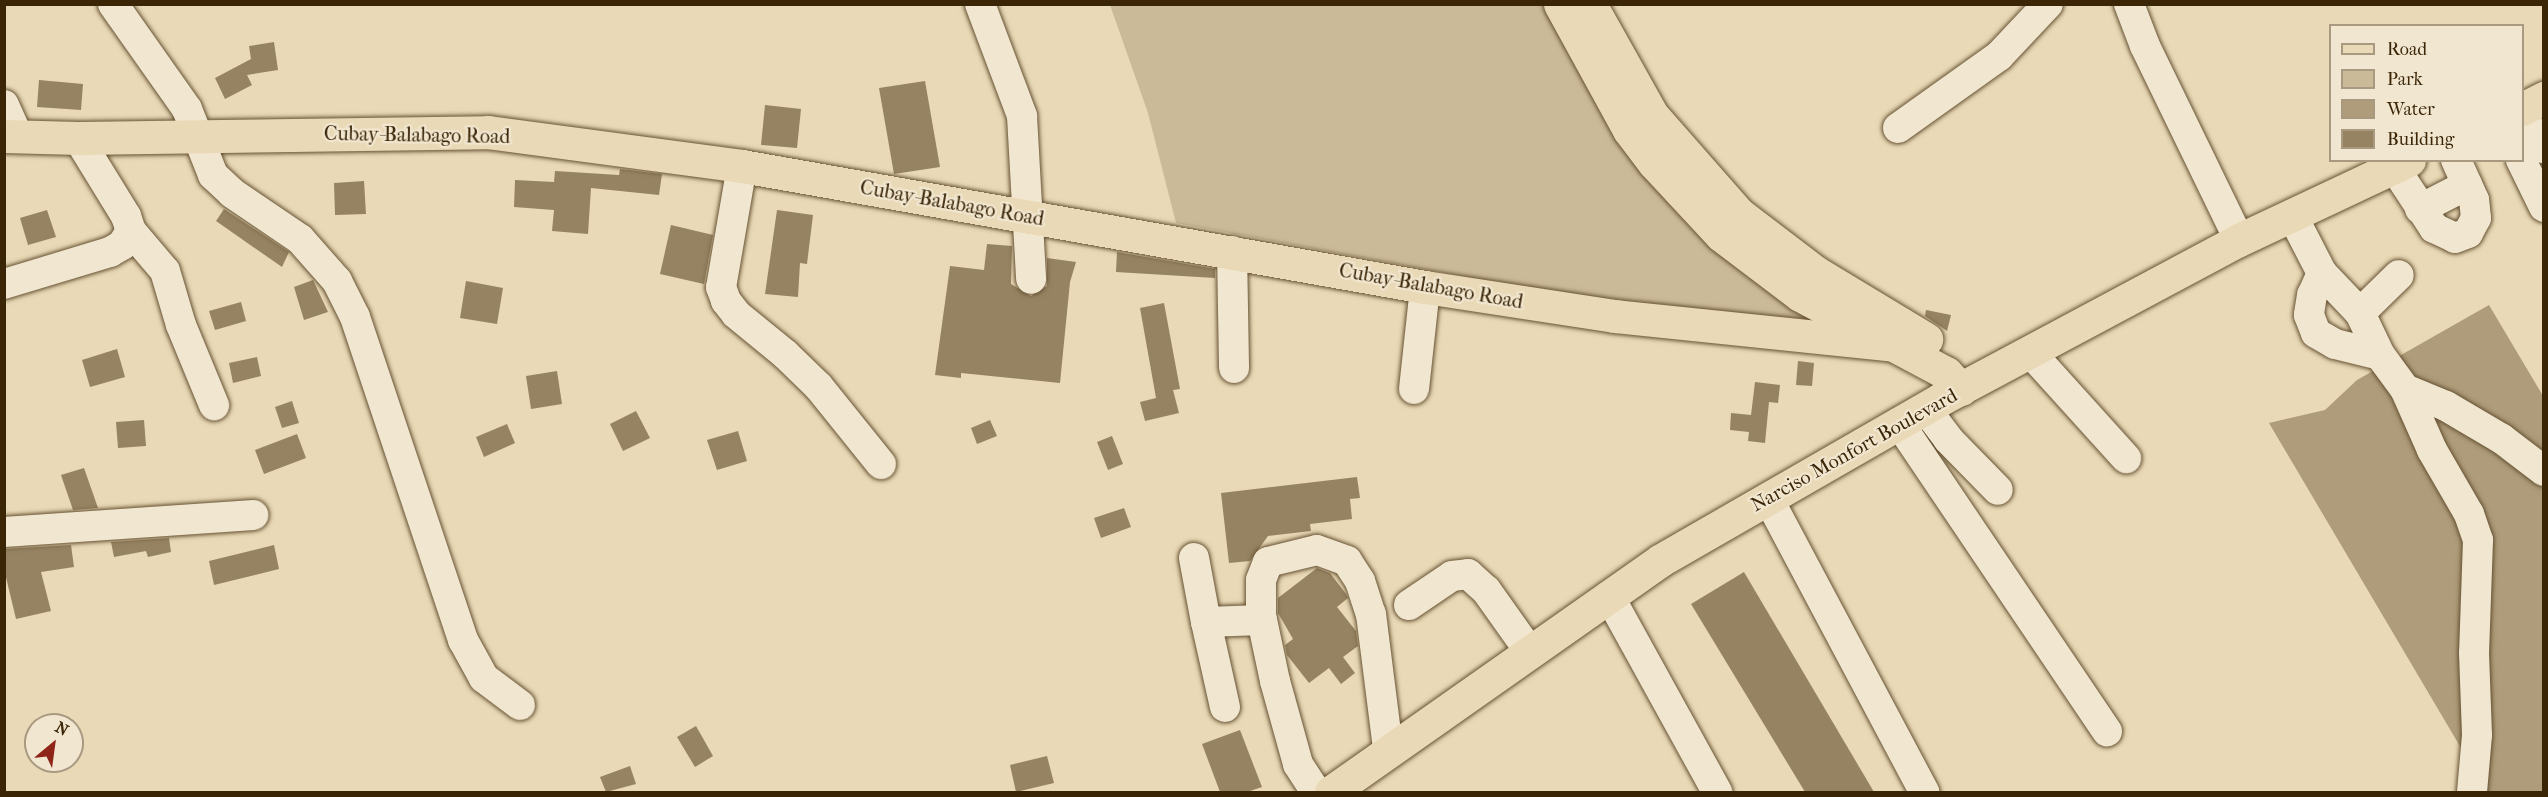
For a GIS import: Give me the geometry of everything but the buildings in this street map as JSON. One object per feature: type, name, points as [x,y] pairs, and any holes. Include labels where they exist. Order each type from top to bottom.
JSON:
[{"type":"main road","points":[[1560,4],[1629,130],[1654,163],[1721,235],[1800,295],[1946,373],[1975,381]]},
{"type":"main road","points":[[1590,4],[1652,115],[1739,214],[1815,272],[1975,381]]},
{"type":"main road","points":[[2524,108],[2544,98]]},
{"type":"main road","name":"Cubay-Balabago Road","points":[[11,136],[78,138],[200,134],[488,132],[742,166],[1425,287],[1616,316],[1894,345]]},
{"type":"main road","name":"Narciso Monfort Boulevard","points":[[1331,792],[1388,749],[1661,560],[1975,381],[2239,240],[2402,164]]},
{"type":"street","points":[[113,4],[167,77],[200,134],[213,175],[232,194],[300,239],[337,281],[355,317],[463,640],[484,678],[520,705]]},
{"type":"street","points":[[980,4],[1022,116],[1031,279]]},
{"type":"street","points":[[2129,4],[2145,46],[2239,240]]},
{"type":"street","points":[[1898,128],[1904,120],[1999,56],[2041,8]]},
{"type":"street","points":[[4,105],[11,136]]},
{"type":"street","points":[[2524,118],[2544,148]]},
{"type":"street","points":[[78,138],[126,216],[131,231],[165,271],[181,325],[214,405]]},
{"type":"street","points":[[2522,162],[2544,207]]},
{"type":"street","points":[[2402,164],[2420,209],[2444,236],[2455,238],[2468,233],[2476,218],[2461,173],[2420,209]]},
{"type":"street","points":[[742,166],[721,287],[726,301],[819,387],[881,464]]},
{"type":"street","points":[[2292,215],[2322,273],[2360,313],[2380,355],[2405,389],[2433,450],[2469,514],[2478,540],[2474,653],[2477,735],[2472,792]]},
{"type":"street","points":[[4,284],[110,252],[122,245],[131,231]]},
{"type":"street","points":[[1232,251],[1234,368]]},
{"type":"street","points":[[2322,273],[2312,295],[2309,315],[2316,333],[2335,344],[2380,355]]},
{"type":"street","points":[[2360,313],[2399,275]]},
{"type":"street","points":[[1414,389],[1425,287]]},
{"type":"street","points":[[2031,353],[2126,458]]},
{"type":"street","points":[[2405,389],[2446,405],[2502,439],[2544,471]]},
{"type":"street","points":[[1912,416],[1948,439],[1998,490]]},
{"type":"street","points":[[1912,416],[2107,731]]},
{"type":"street","points":[[1768,498],[1924,792]]},
{"type":"street","points":[[4,532],[253,515]]},
{"type":"street","points":[[1316,792],[1298,764],[1262,620],[1261,580],[1268,562],[1317,550],[1347,561],[1360,581],[1371,614],[1388,749]]},
{"type":"street","points":[[1194,558],[1225,707]]},
{"type":"street","points":[[1410,605],[1452,576],[1468,574],[1486,590],[1530,652]]},
{"type":"street","points":[[1609,596],[1717,792]]},
{"type":"street","points":[[1206,621],[1262,620]]},
{"type":"green space","points":[[1110,5],[1544,5],[1837,333],[1495,282],[1176,223],[1148,113]]},
{"type":"water","points":[[2489,305],[2543,396],[2543,792],[2487,792],[2269,423],[2325,410],[2357,380]]}]
